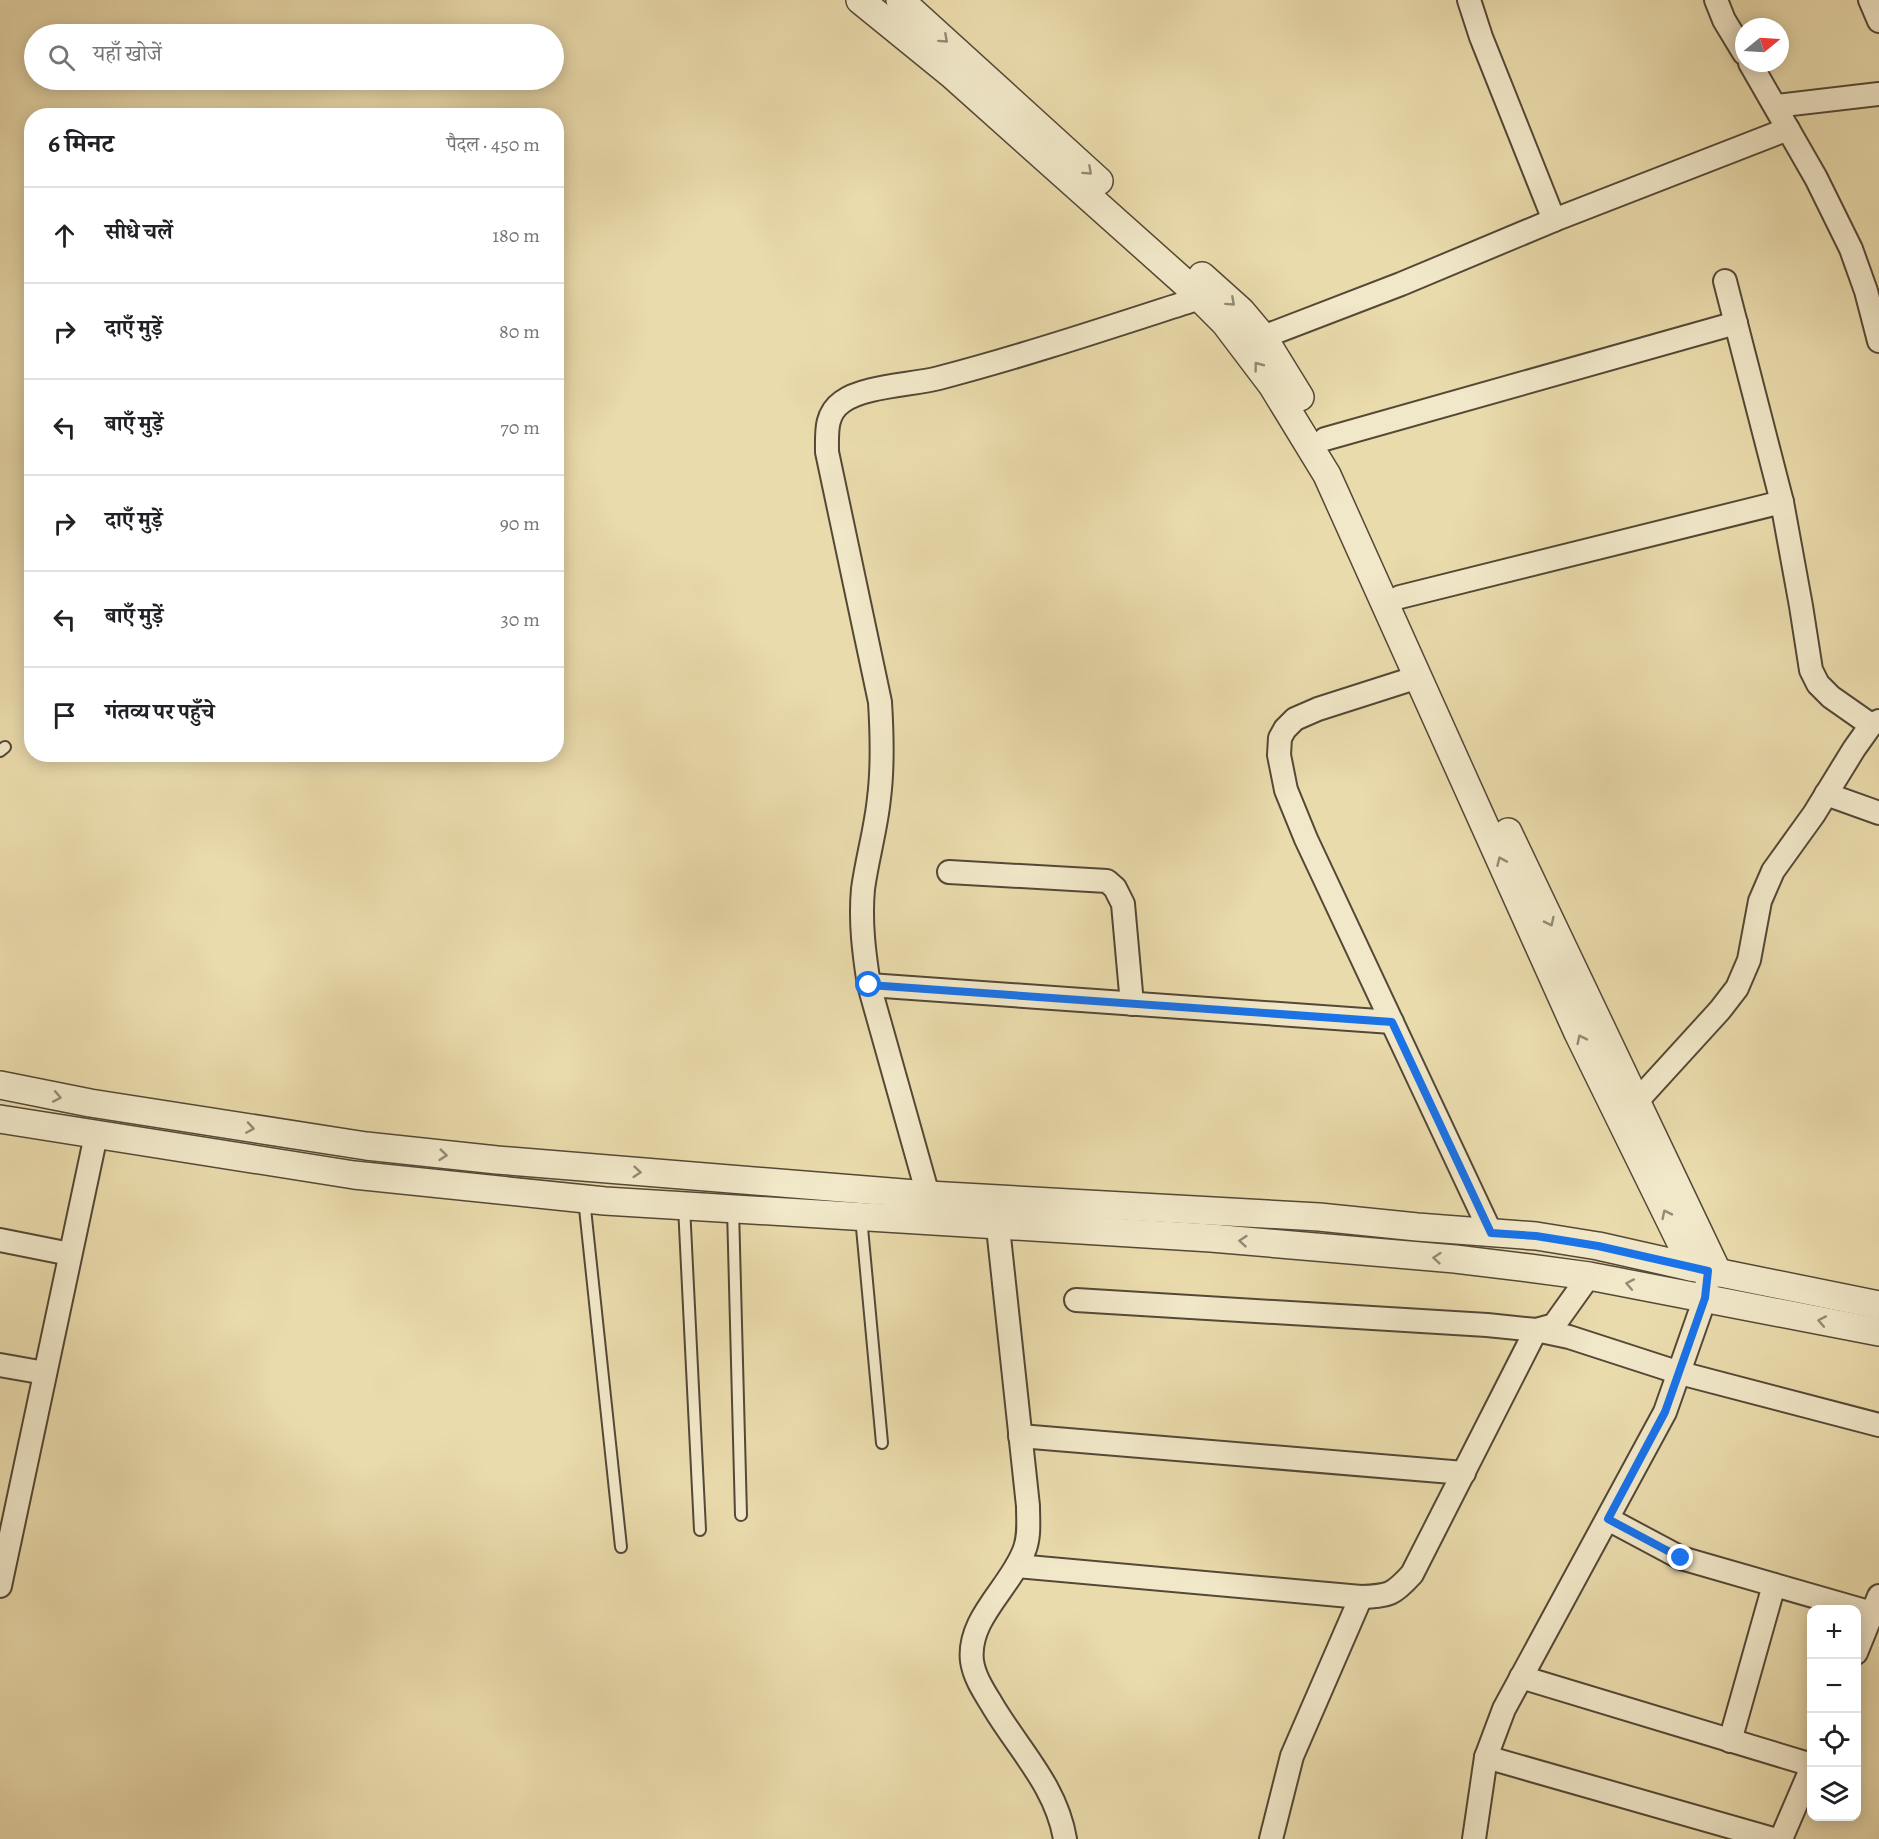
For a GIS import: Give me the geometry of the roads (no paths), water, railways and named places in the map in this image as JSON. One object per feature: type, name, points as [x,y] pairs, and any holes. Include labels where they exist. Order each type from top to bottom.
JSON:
[{"type":"street","points":[[860,0],[951,74],[1200,298],[1225,323],[1272,385],[1327,476],[1573,1022],[1628,1108]]},
{"type":"street","points":[[900,0],[1233,303],[1263,337],[1325,439],[1518,855],[1628,1108],[1681,1243],[1706,1270],[1705,1298],[1665,1412],[1504,1709],[1486,1757],[1474,1839]]},
{"type":"street","points":[[1468,0],[1554,220]]},
{"type":"street","points":[[1716,0],[1735,38]]},
{"type":"street","points":[[1870,0],[1879,21]]},
{"type":"street","points":[[1755,72],[1816,178],[1851,249],[1866,291],[1879,341]]},
{"type":"street","points":[[1776,106],[1879,94]]},
{"type":"street","points":[[1263,337],[1412,280],[1554,220],[1788,129]]},
{"type":"street","points":[[1628,1108],[1720,1010],[1737,988],[1749,960],[1760,901],[1773,871],[1854,749],[1875,723],[1831,697],[1818,684],[1811,670],[1782,502],[1725,281]]},
{"type":"street","points":[[928,1195],[869,985],[861,925],[864,888],[880,795],[882,738],[880,702],[827,452],[826,430],[831,413],[842,402],[858,394],[935,379],[990,364],[1200,298]]},
{"type":"street","points":[[1325,439],[1736,323]]},
{"type":"street","points":[[1400,597],[1782,502]]},
{"type":"street","points":[[1418,677],[1318,709],[1295,719],[1280,738],[1279,755],[1286,790],[1306,839],[1491,1233]]},
{"type":"street","points":[[1826,794],[1879,813]]},
{"type":"street","points":[[949,872],[1107,881],[1115,888],[1123,904],[1132,1004]]},
{"type":"street","points":[[869,985],[1392,1022]]},
{"type":"street","points":[[0,1085],[90,1103],[366,1146],[497,1160],[928,1195],[996,1211],[1211,1238],[1455,1259],[1589,1276],[1879,1332]]},
{"type":"street","points":[[0,1119],[354,1175],[584,1199],[861,1217],[996,1211],[1319,1217],[1536,1236],[1598,1246],[1879,1305]]},
{"type":"street","points":[[0,1586],[96,1135]]},
{"type":"street","points":[[996,1211],[1028,1506],[1028,1533],[1025,1549],[1017,1566],[978,1626],[972,1642],[972,1662],[980,1684],[1002,1722],[1049,1790],[1065,1839]]},
{"type":"street","points":[[0,1240],[70,1254]]},
{"type":"street","points":[[1017,1566],[1361,1597],[1384,1597],[1398,1590],[1412,1574],[1536,1330],[1554,1325],[1589,1276]]},
{"type":"street","points":[[1076,1300],[1487,1325],[1536,1330],[1569,1337],[1680,1373],[1879,1425]]},
{"type":"street","points":[[0,1365],[45,1373]]},
{"type":"street","points":[[1020,1436],[1464,1473]]},
{"type":"street","points":[[1608,1519],[1681,1558],[1774,1585],[1877,1608],[1861,1644]]},
{"type":"street","points":[[1730,1741],[1774,1585]]},
{"type":"street","points":[[1271,1839],[1292,1756],[1361,1597]]},
{"type":"street","points":[[1521,1677],[1807,1764]]},
{"type":"street","points":[[1486,1757],[1773,1839]]},
{"type":"street","points":[[1781,1839],[1812,1767]]},
{"type":"lane","points":[[584,1199],[621,1547]]},
{"type":"lane","points":[[684,1206],[700,1530]]},
{"type":"lane","points":[[732,1209],[741,1515]]},
{"type":"lane","points":[[861,1217],[882,1443]]}]
